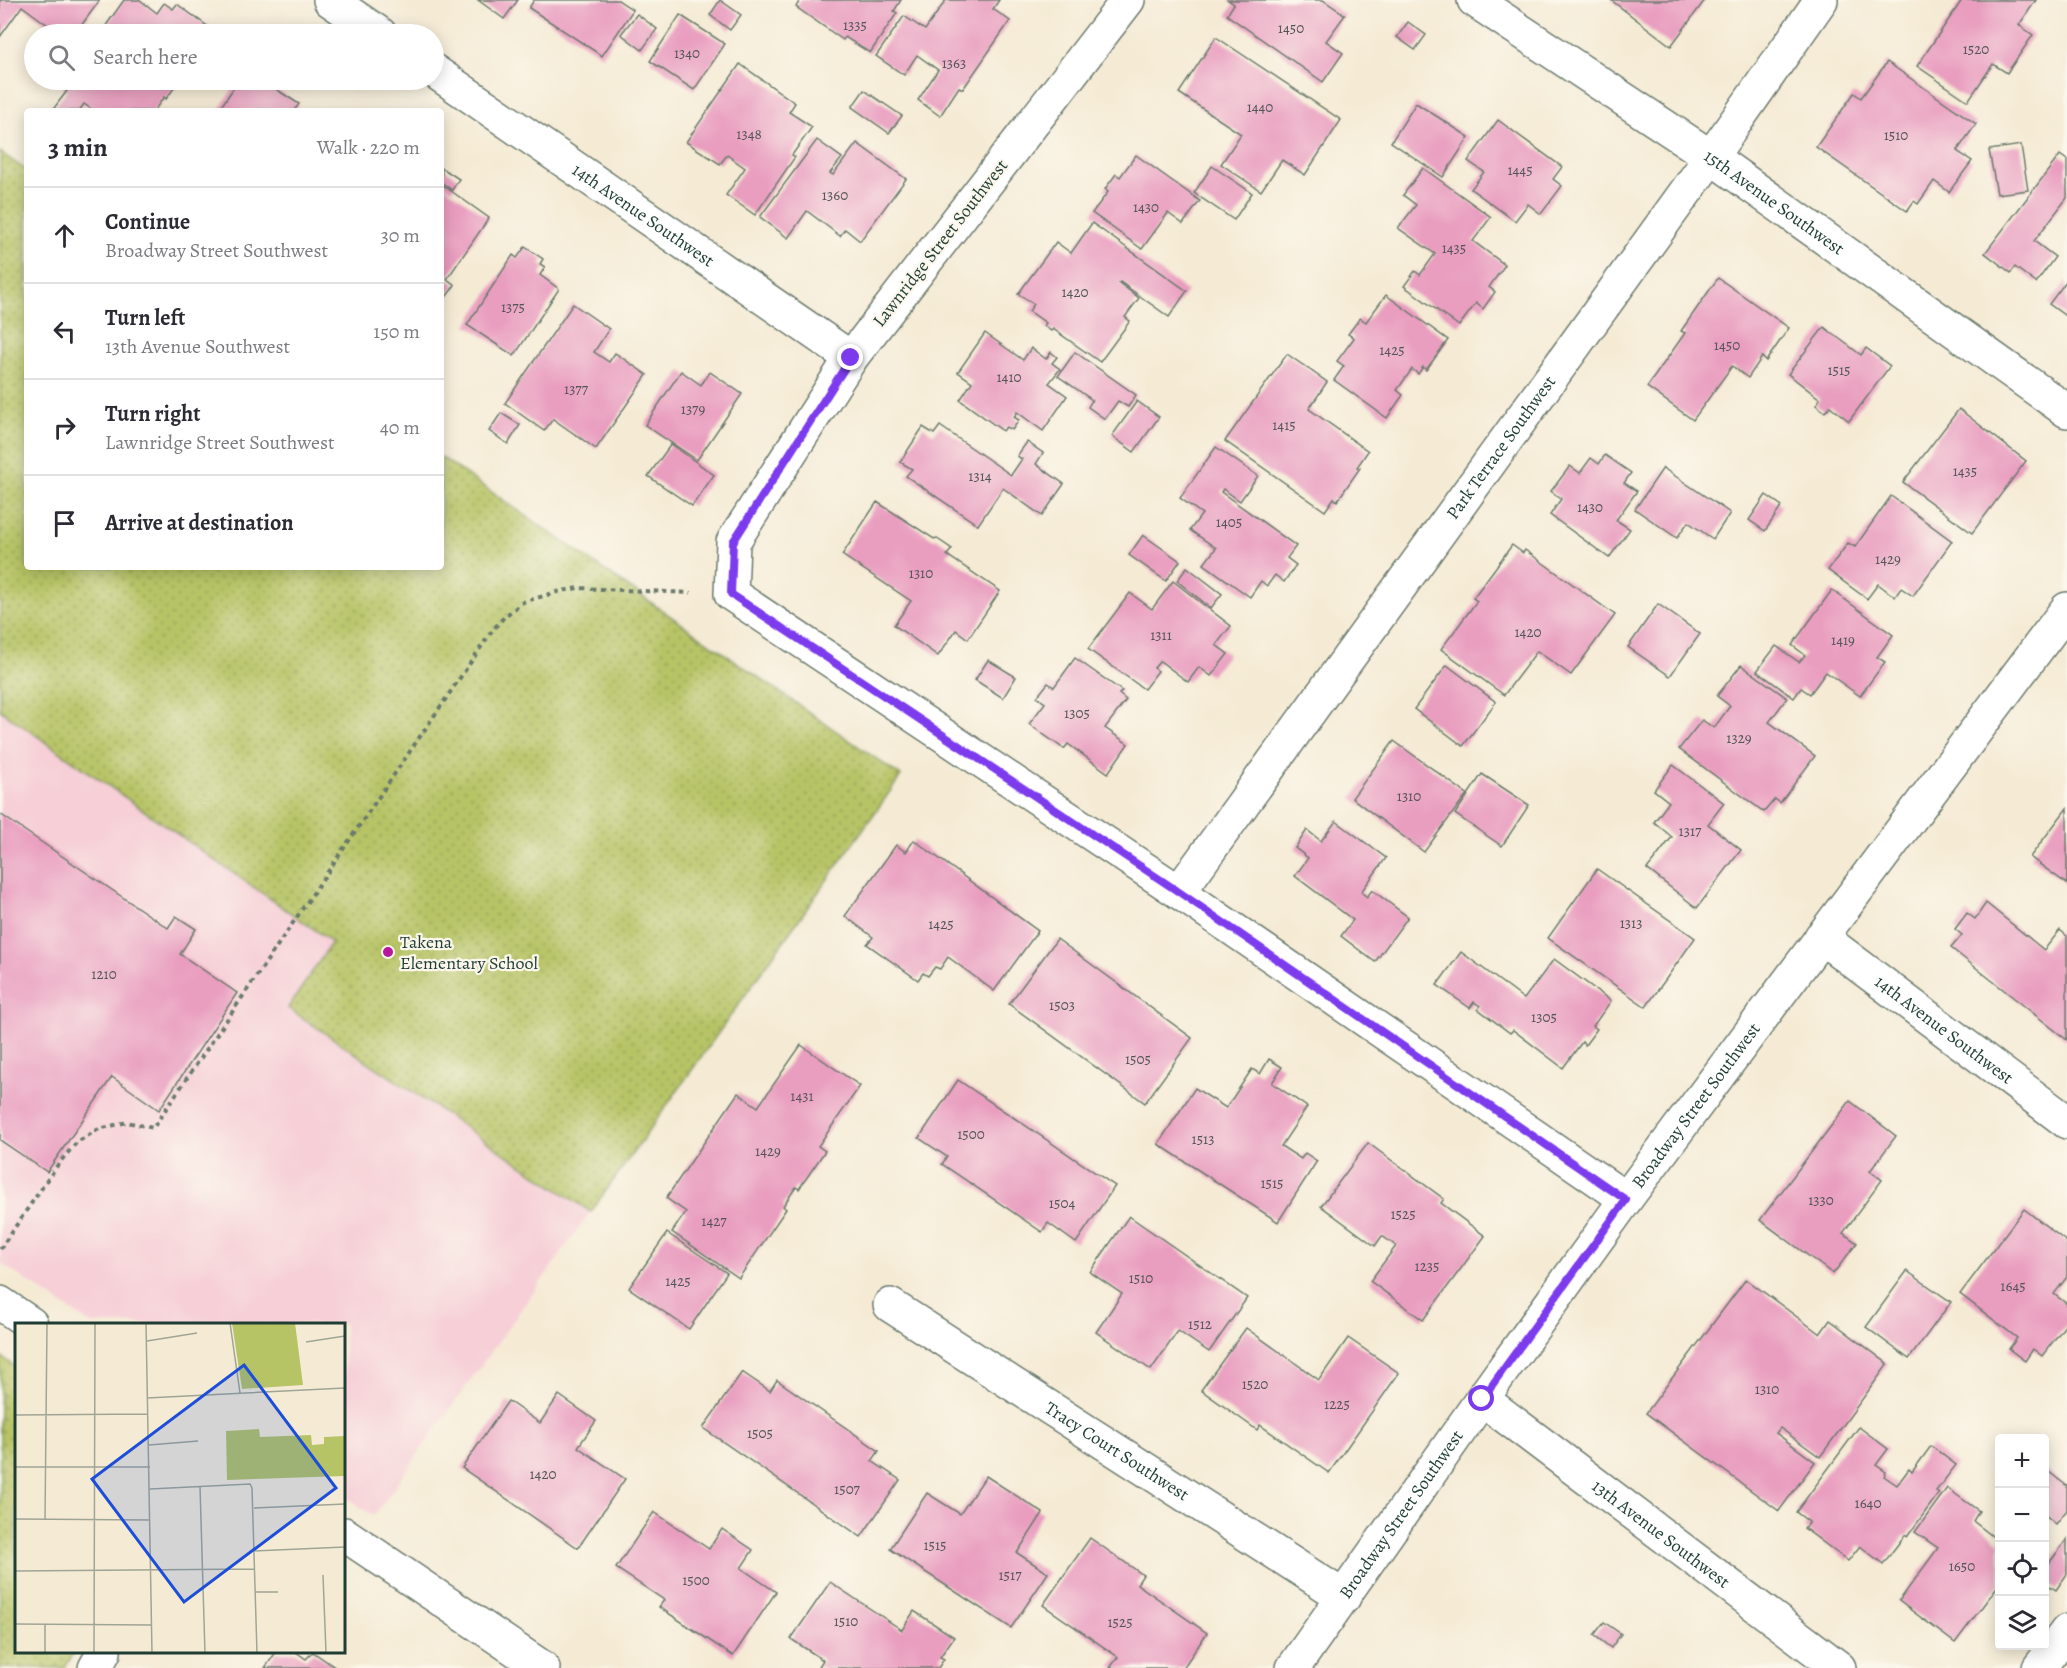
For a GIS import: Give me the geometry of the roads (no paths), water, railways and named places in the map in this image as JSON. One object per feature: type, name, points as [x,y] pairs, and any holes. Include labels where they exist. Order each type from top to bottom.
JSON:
[{"type":"street","points":[[330,0],[365,24]]},
{"type":"street","name":"Lawnridge Street Southwest","points":[[1128,0],[851,358],[733,542],[731,594],[1179,892]]},
{"type":"street","name":"15th Avenue Southwest","points":[[1474,0],[1711,157],[2067,411]]},
{"type":"street","name":"Park Terrace Southwest","points":[[1179,892],[1711,157],[1821,0]]},
{"type":"street","name":"14th Avenue Southwest","points":[[444,78],[851,358]]},
{"type":"street","name":"Broadway Street Southwest","points":[[1293,1668],[1482,1399],[1626,1200],[2067,609]]},
{"type":"street","points":[[1179,892],[1626,1200]]},
{"type":"street","name":"14th Avenue Southwest","points":[[1821,937],[2067,1122]]},
{"type":"street","points":[[0,1303],[30,1323]]},
{"type":"street","name":"Tracy Court Southwest","points":[[890,1305],[1344,1597]]},
{"type":"street","name":"13th Avenue Southwest","points":[[1482,1399],[1839,1668]]},
{"type":"street","points":[[345,1535],[543,1668]]},
{"type":"street","points":[[2039,1668],[2067,1630]]},
{"type":"street","points":[[95,1668],[103,1653]]},
{"type":"place","name":"Takena Elementary School","points":[[388,952]]}]
